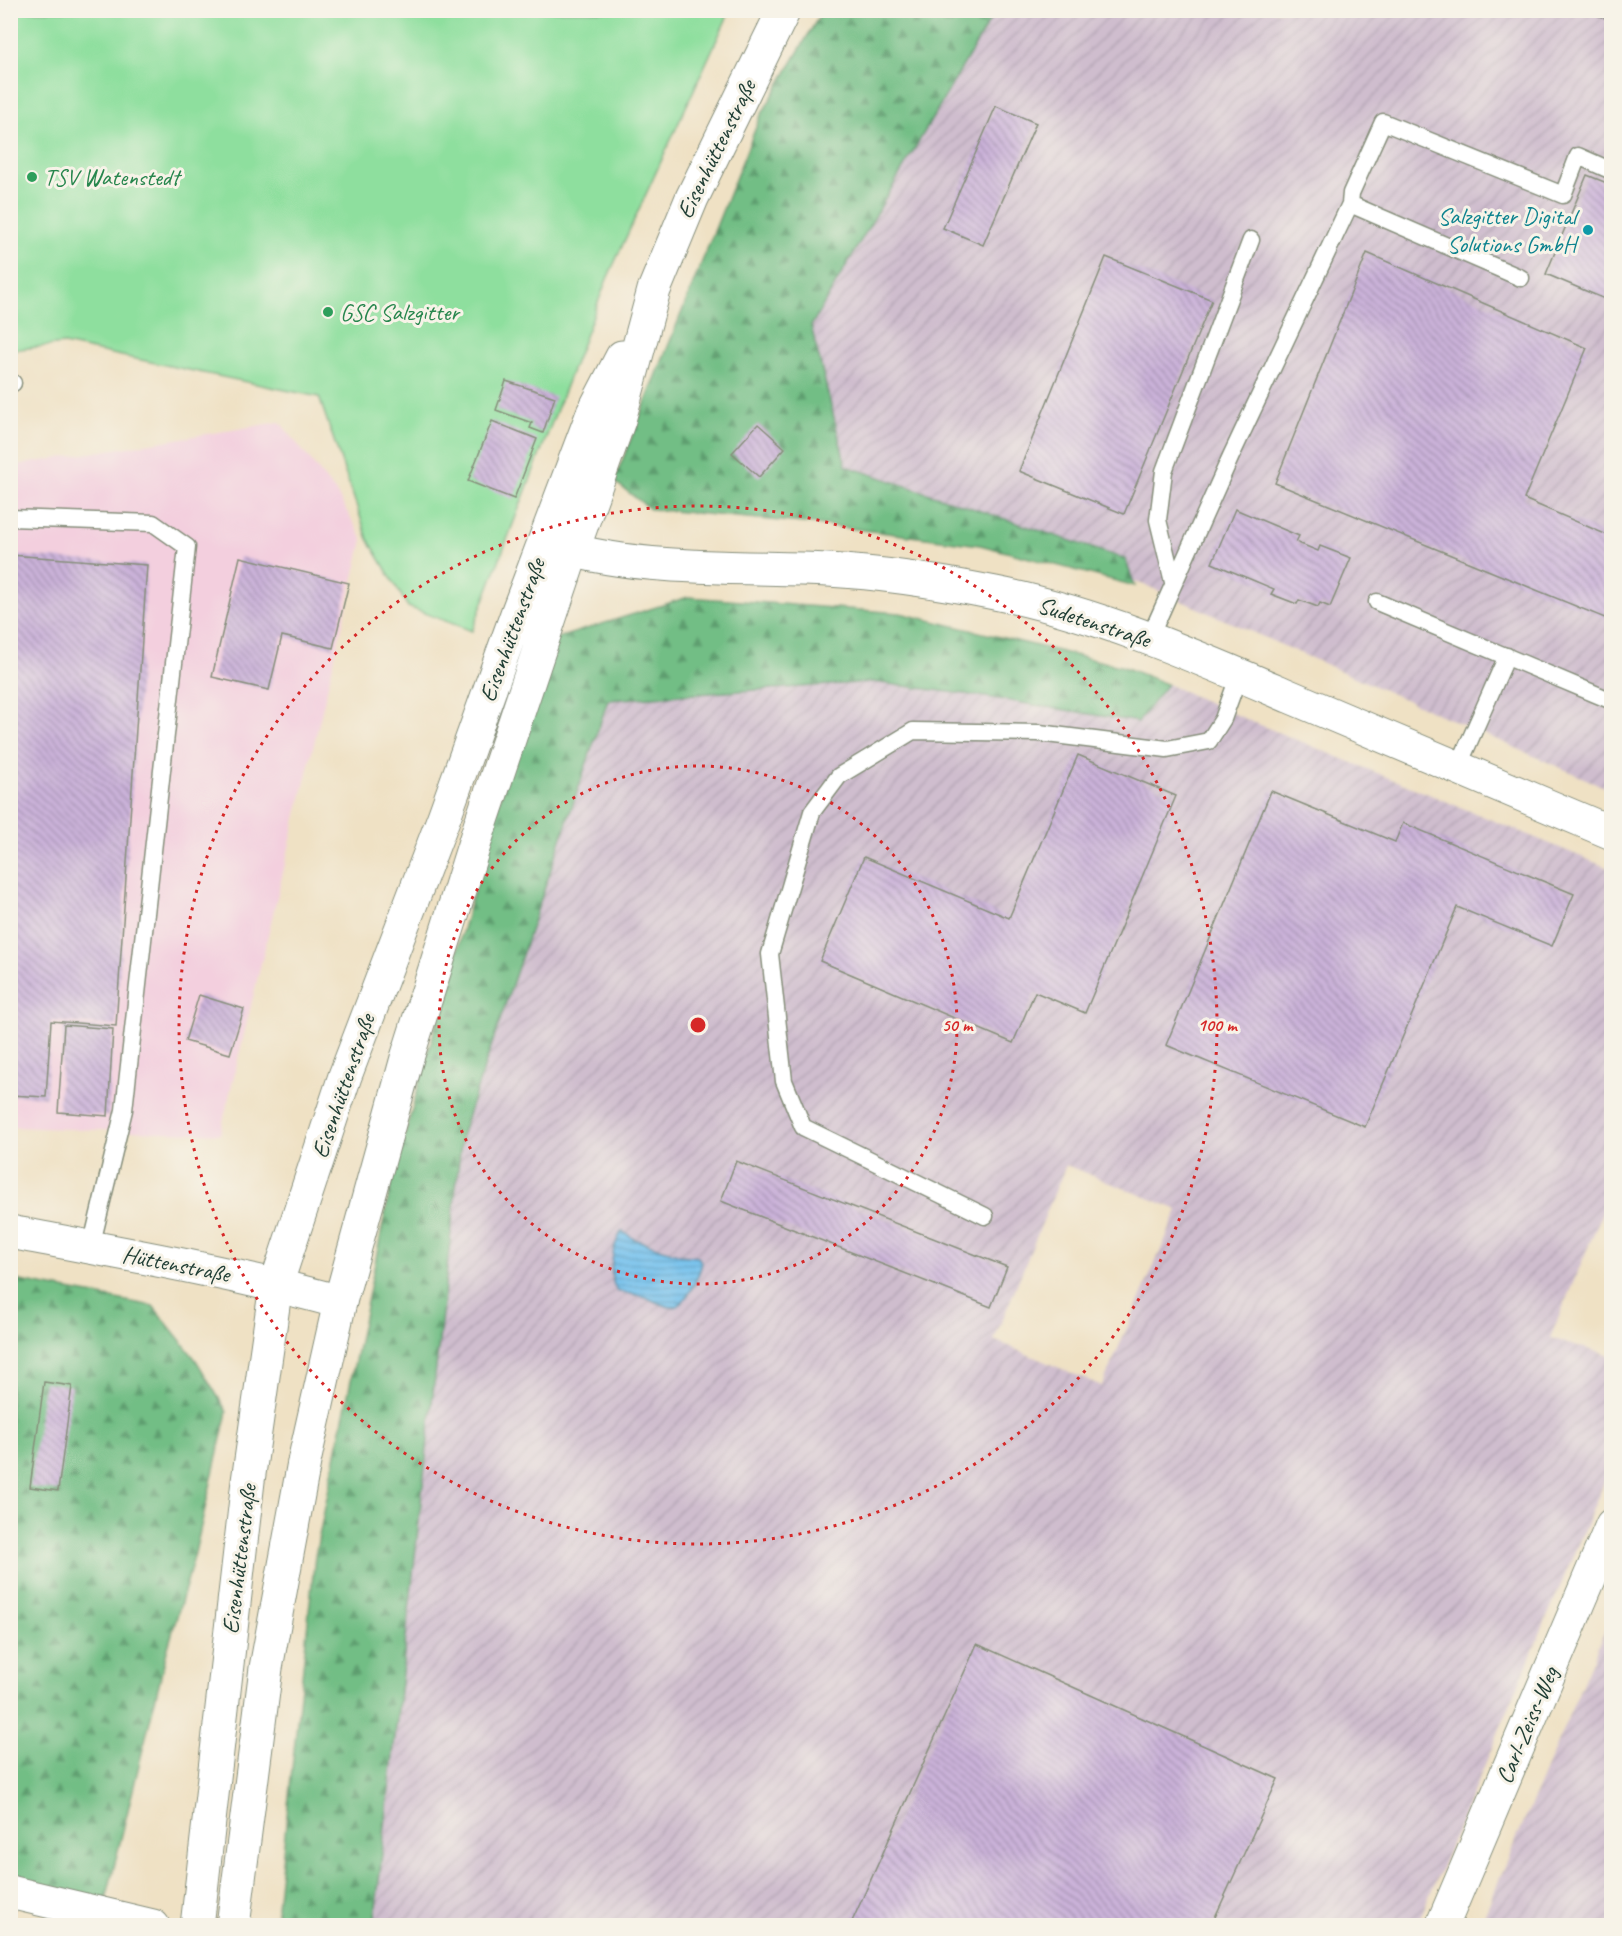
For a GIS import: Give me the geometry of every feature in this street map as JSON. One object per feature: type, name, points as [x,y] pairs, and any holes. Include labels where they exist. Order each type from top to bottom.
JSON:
[{"type":"street","name":"Eisenhüttenstraße","points":[[197,1926],[248,1481],[276,1284],[345,1076],[444,818],[558,547],[619,420],[654,290],[692,198],[784,10]]},
{"type":"street","name":"Eisenhüttenstraße","points":[[233,1926],[266,1668],[304,1462],[340,1302],[407,1058],[480,826],[558,547]]},
{"type":"street","name":"Sudetenstraße","points":[[558,547],[653,563],[831,570],[926,580],[999,593],[1041,604],[1149,639],[1239,675],[1611,833]]},
{"type":"street","name":"Hüttenstraße","points":[[10,1232],[276,1284],[340,1302]]},
{"type":"street","name":"Carl-Zeiss-Weg","points":[[1442,1926],[1611,1525]]},
{"type":"street","points":[[10,1892],[153,1926]]},
{"type":"lane","points":[[1149,639],[1173,582],[1350,204],[1351,193],[1383,122],[1563,195],[1578,156],[1611,171]]},
{"type":"lane","points":[[1350,204],[1521,278]]},
{"type":"lane","points":[[1173,582],[1158,520],[1164,471],[1251,240]]},
{"type":"lane","points":[[10,518],[153,523],[187,547],[124,1110],[91,1247]]},
{"type":"lane","points":[[1377,602],[1611,701]]},
{"type":"lane","points":[[1458,767],[1507,656]]},
{"type":"lane","points":[[985,1216],[803,1127],[784,1081],[770,954],[812,812],[839,776],[913,731],[1039,733],[1167,749],[1209,741],[1223,719],[1239,675]]},
{"type":"shaded area","points":[[995,11],[1611,11],[1611,790],[1145,585],[984,540],[830,516],[810,326]]},
{"type":"shaded area","points":[[280,422],[337,494],[363,540],[220,1134],[11,1127],[11,466]]},
{"type":"shaded area","points":[[873,682],[980,696],[1138,722],[1167,684],[1248,720],[1611,869],[1612,1079],[1606,1126],[1611,1152],[1611,1192],[1550,1338],[1611,1356],[1611,1466],[1417,1925],[374,1926],[462,1133],[608,700]],"holes":[[[1066,1165],[1178,1210],[1102,1386],[994,1340]]]},
{"type":"shaded area","points":[[1611,1616],[1611,1925],[1480,1925]]},
{"type":"green space","name":"GSC Salzgitter","points":[[10,11],[730,11],[607,279],[472,631],[408,607],[368,539],[319,397],[64,344],[11,350]]},
{"type":"green space","points":[[822,11],[995,11],[811,326],[846,466],[1125,559],[1135,586],[980,545],[825,525],[650,509],[614,481],[760,117]]},
{"type":"green space","points":[[688,597],[900,613],[1124,667],[1167,684],[1138,722],[980,696],[873,682],[608,700],[462,1133],[374,1925],[275,1926],[315,1556],[392,1180],[516,742],[554,639]]},
{"type":"green space","points":[[10,1279],[153,1306],[196,1360],[227,1412],[194,1557],[167,1651],[100,1924],[11,1900]]},
{"type":"water","points":[[622,1231],[634,1239],[680,1255],[698,1257],[702,1263],[695,1282],[687,1297],[677,1306],[671,1307],[645,1297],[617,1291],[612,1277],[612,1261]]},
{"type":"building","points":[[1612,10],[1612,21],[1586,11]]},
{"type":"building","points":[[996,106],[1036,123],[983,245],[943,228]]},
{"type":"building","name":"Salzgitter Digital Solutions GmbH","points":[[1587,175],[1612,185],[1612,302],[1546,274]]},
{"type":"building","points":[[1367,253],[1587,348],[1524,499],[1612,537],[1612,621],[1275,483]]},
{"type":"building","points":[[1106,257],[1212,300],[1124,514],[1019,471]]},
{"type":"building","points":[[506,381],[555,397],[543,433],[530,428],[532,423],[496,410]]},
{"type":"building","points":[[492,421],[537,439],[514,499],[468,481]]},
{"type":"building","points":[[758,424],[785,448],[759,477],[732,453]]},
{"type":"building","points":[[1235,509],[1299,536],[1296,542],[1318,551],[1320,546],[1351,558],[1330,607],[1320,603],[1318,607],[1299,600],[1297,604],[1271,594],[1274,589],[1212,563]]},
{"type":"building","points":[[10,555],[147,565],[116,1026],[51,1021],[46,1097],[10,1095]]},
{"type":"building","points":[[240,557],[349,583],[333,648],[282,636],[269,690],[212,677]]},
{"type":"building","points":[[1078,755],[1176,796],[1085,1013],[1035,992],[1013,1043],[820,961],[864,857],[1009,918]]},
{"type":"building","points":[[1271,791],[1395,842],[1403,823],[1574,894],[1552,946],[1457,907],[1365,1127],[1166,1045]]},
{"type":"building","points":[[199,995],[244,1009],[230,1054],[185,1041]]},
{"type":"building","points":[[64,1025],[113,1029],[108,1116],[58,1112]]},
{"type":"building","points":[[736,1161],[1007,1267],[991,1307],[721,1201]]},
{"type":"building","points":[[44,1382],[72,1386],[58,1491],[30,1487]]},
{"type":"building","points":[[977,1644],[1278,1779],[1211,1926],[850,1926]]},
{"type":"place","name":"TSV Watenstedt","points":[[32,177]]},
{"type":"place","name":"Salzgitter Digital Solutions GmbH","points":[[1588,230]]},
{"type":"place","name":"GSC Salzgitter","points":[[328,312]]}]
